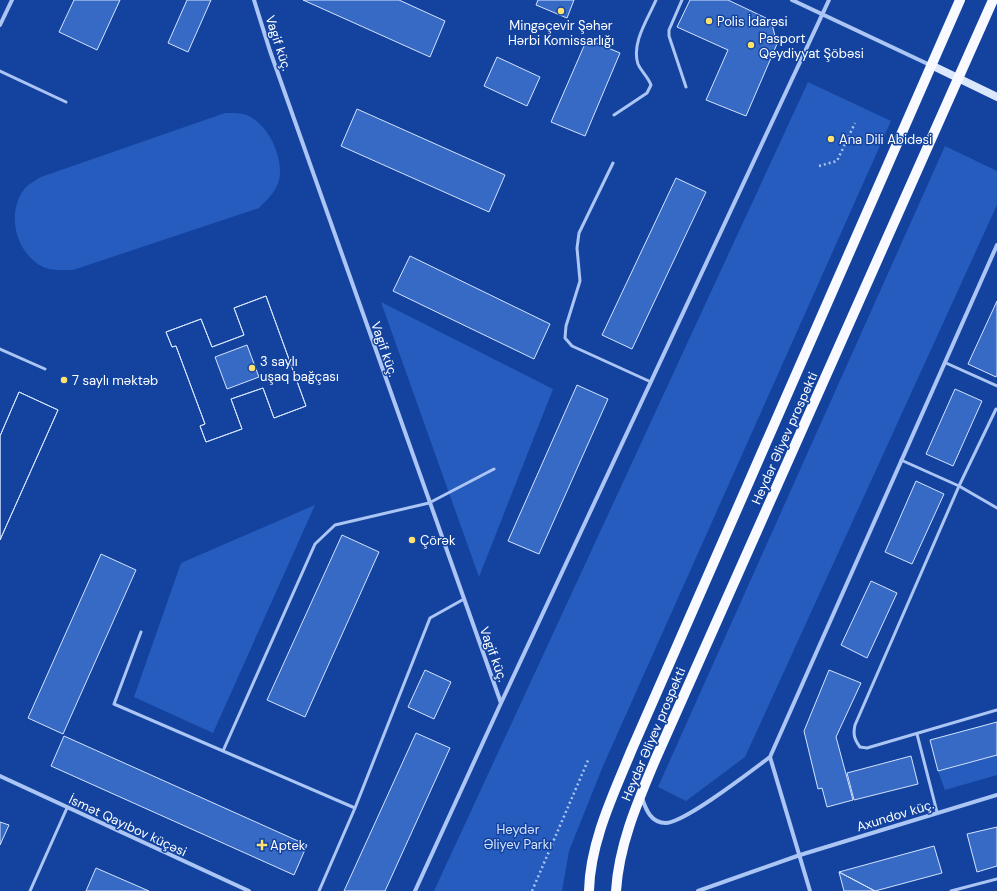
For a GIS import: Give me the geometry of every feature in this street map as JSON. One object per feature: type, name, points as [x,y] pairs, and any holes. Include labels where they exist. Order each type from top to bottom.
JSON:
[{"type":"main road","name":"Heydər Əliyev prospekti","points":[[589,891],[597,844],[608,808],[632,748],[960,0]]},
{"type":"main road","name":"Heydər Əliyev prospekti","points":[[616,891],[624,845],[633,814],[641,794],[993,0]]},
{"type":"street","points":[[0,25],[12,0]]},
{"type":"street","name":"Vagif küç.","points":[[254,0],[273,59],[501,703]]},
{"type":"street","points":[[792,0],[997,97]]},
{"type":"street","points":[[415,891],[501,703],[829,0]]},
{"type":"street","points":[[641,794],[645,808],[651,818],[664,823],[673,822],[691,813],[770,757],[901,460],[946,363],[997,244]]},
{"type":"street","points":[[770,757],[810,891]]},
{"type":"street","name":"İsmət Qayıbov küçəsi","points":[[0,776],[248,891]]},
{"type":"street","name":"Axundov küç.","points":[[698,891],[800,855],[937,812],[997,795]]},
{"type":"lane","points":[[614,115],[647,93],[651,85],[648,76],[639,65],[636,46],[656,0]]},
{"type":"lane","points":[[682,0],[669,30],[669,36],[686,87]]},
{"type":"lane","points":[[0,71],[66,102]]},
{"type":"lane","points":[[613,163],[579,234],[577,248],[580,281],[566,326],[565,338],[572,346],[651,382]]},
{"type":"lane","points":[[0,349],[45,369]]},
{"type":"lane","points":[[946,363],[997,386]]},
{"type":"lane","points":[[996,409],[960,486],[855,725],[853,734],[855,741],[860,747],[867,748],[997,710]]},
{"type":"lane","points":[[901,460],[960,486],[997,508]]},
{"type":"lane","points":[[223,751],[315,544],[335,525],[429,503],[494,469]]},
{"type":"lane","points":[[319,891],[355,808],[430,618],[464,599]]},
{"type":"lane","points":[[141,632],[114,704],[355,808]]},
{"type":"lane","points":[[916,734],[937,812]]},
{"type":"lane","points":[[30,891],[67,808]]},
{"type":"lane","points":[[951,891],[997,879]]},
{"type":"path","points":[[819,166],[837,161],[855,123]]},
{"type":"path","points":[[532,891],[589,758]]},
{"type":"green space","name":"Heydər Əliyev Parkı","points":[[808,82],[891,121],[603,766],[569,851],[562,891],[434,891]]},
{"type":"green space","points":[[225,113],[242,114],[249,116],[258,122],[269,135],[276,150],[280,166],[278,184],[259,208],[73,270],[54,270],[43,267],[33,261],[26,252],[16,231],[15,219],[16,208],[20,197],[26,187],[31,183],[41,177]]},
{"type":"green space","points":[[945,146],[997,171],[997,205],[745,757],[686,801],[658,787]]},
{"type":"green space","points":[[381,302],[553,389],[479,577]]},
{"type":"green space","points":[[315,505],[213,733],[134,697],[181,563]]},
{"type":"green space","points":[[997,755],[997,775],[945,790],[938,771]]},
{"type":"building","points":[[74,0],[120,0],[97,50],[59,32]]},
{"type":"building","points":[[187,0],[211,0],[188,52],[168,43]]},
{"type":"building","points":[[303,0],[399,0],[445,21],[430,57]]},
{"type":"building","name":"Mingəçevir Şəhər Hərbi Komissarlığı","points":[[538,0],[574,0],[567,18],[536,5]]},
{"type":"building","points":[[690,0],[728,0],[766,18],[772,24],[777,44],[746,116],[706,100],[728,50],[677,27]]},
{"type":"building","points":[[587,39],[620,53],[585,136],[551,122]]},
{"type":"building","points":[[497,57],[540,77],[527,106],[484,86]]},
{"type":"building","points":[[357,109],[505,175],[489,212],[341,146]]},
{"type":"building","points":[[676,178],[706,192],[632,349],[602,335]]},
{"type":"building","points":[[410,256],[550,324],[534,359],[393,291]]},
{"type":"building","points":[[266,296],[306,406],[274,418],[263,388],[231,399],[242,429],[206,442],[200,426],[205,424],[176,346],[172,347],[166,332],[201,319],[212,347],[244,335],[234,308]],"holes":[[[247,345],[259,377],[227,389],[215,357]]]},
{"type":"building","points":[[266,296],[306,406],[274,418],[263,388],[231,399],[242,429],[206,442],[200,426],[205,424],[176,346],[172,347],[166,332],[201,319],[212,347],[244,335],[234,308]]},
{"type":"building","points":[[997,301],[997,375],[996,377],[968,364]]},
{"type":"building","points":[[577,385],[608,399],[539,554],[508,541]]},
{"type":"building","points":[[955,389],[982,401],[953,466],[926,454]]},
{"type":"building","points":[[19,392],[58,410],[0,540],[0,436]]},
{"type":"building","points":[[19,392],[58,410],[0,540],[0,436]]},
{"type":"building","points":[[916,481],[944,494],[912,564],[885,552]]},
{"type":"building","points":[[342,535],[379,552],[305,717],[267,700]]},
{"type":"building","points":[[101,554],[136,570],[63,734],[28,718]]},
{"type":"building","points":[[871,581],[897,593],[867,658],[841,645]]},
{"type":"building","points":[[425,670],[451,682],[434,719],[408,707]]},
{"type":"building","points":[[829,670],[861,683],[836,737],[853,800],[827,807],[822,788],[818,789],[804,731]]},
{"type":"building","points":[[997,722],[997,755],[938,771],[930,740]]},
{"type":"building","points":[[416,733],[450,748],[385,891],[344,891]]},
{"type":"building","points":[[64,736],[307,845],[294,875],[51,766]]},
{"type":"building","points":[[911,756],[918,784],[854,800],[847,773]]},
{"type":"building","points":[[0,822],[9,825],[0,845]]},
{"type":"building","points":[[997,827],[997,866],[977,872],[967,834]]},
{"type":"building","points":[[934,846],[942,873],[875,891],[839,872]]},
{"type":"building","points":[[96,868],[149,891],[86,891]]},
{"type":"building","points":[[839,872],[875,891],[844,891]]},
{"type":"place","name":"Mingəçevir Şəhər Hərbi Komissarlığı","points":[[561,11]]},
{"type":"place","name":"Polis İdarəsi","points":[[709,21]]},
{"type":"place","name":"Pasport Qeydiyyat Şöbəsi","points":[[751,45]]},
{"type":"place","name":"Ana Dili Abidəsi","points":[[831,139]]},
{"type":"place","name":"3 saylı uşaq bağçası","points":[[252,368]]},
{"type":"place","name":"7 saylı məktəb","points":[[64,380]]},
{"type":"place","name":"Çörək","points":[[412,540]]},
{"type":"place","name":"Aptek","points":[[262,845]]}]
